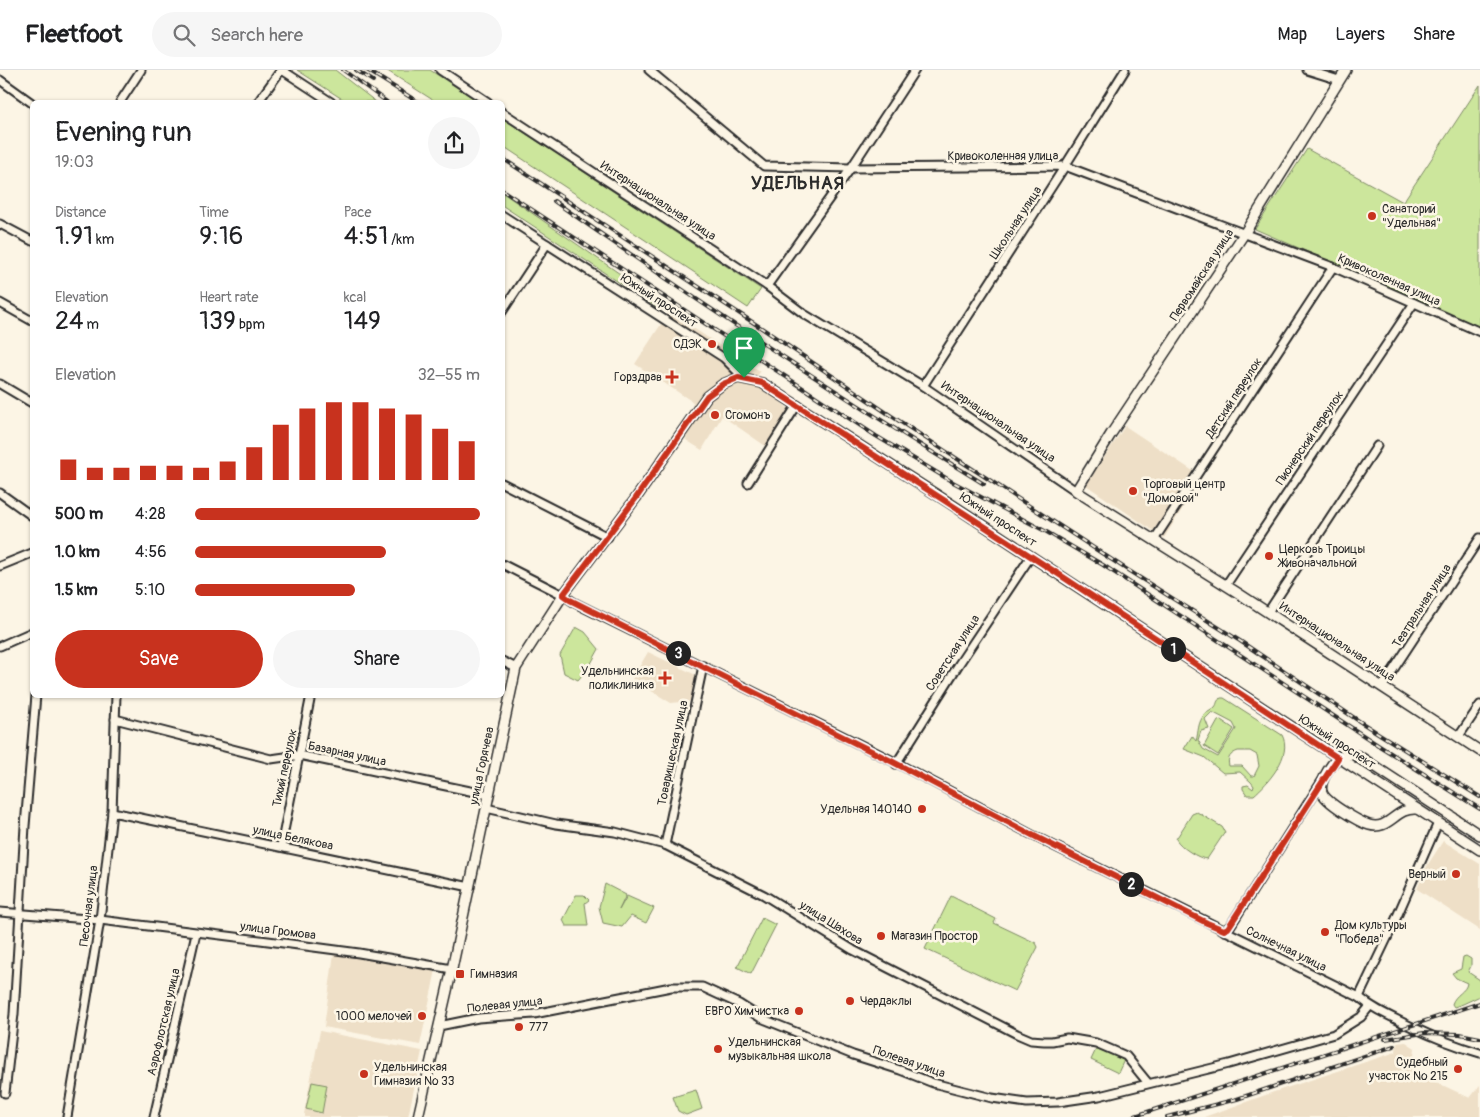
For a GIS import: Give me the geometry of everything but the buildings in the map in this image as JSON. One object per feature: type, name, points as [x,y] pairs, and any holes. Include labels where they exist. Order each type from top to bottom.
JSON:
[{"type":"main road","name":"Первомайская улица","points":[[1076,491],[1111,434],[1244,234],[1346,70]]},
{"type":"main road","name":"улица Горячева","points":[[418,1117],[470,887],[516,668],[563,595],[608,537],[707,396],[723,384],[738,378],[744,378]]},
{"type":"main road","name":"Южный проспект","points":[[744,378],[762,383],[797,405],[1480,850]]},
{"type":"main road","name":"Интернациональная улица","points":[[1076,491],[1226,585],[1480,750]]},
{"type":"main road","points":[[1417,809],[1407,809],[1400,812],[1384,825],[1376,826],[1359,820],[1324,797],[1322,792],[1323,779],[1338,758],[1352,754],[1366,759],[1480,835]]},
{"type":"main road","points":[[1391,792],[1396,803],[1395,816]]},
{"type":"street","points":[[121,100],[141,70]]},
{"type":"street","points":[[260,100],[282,70],[328,100]]},
{"type":"street","points":[[440,70],[485,100]]},
{"type":"street","name":"Кривоколенная улица","points":[[649,70],[764,166],[851,168],[1065,166],[1333,267],[1480,332]]},
{"type":"street","points":[[766,286],[851,168],[915,70]]},
{"type":"street","name":"Школьная улица","points":[[923,386],[1125,70]]},
{"type":"street","points":[[1307,70],[1339,80]]},
{"type":"street","points":[[0,80],[30,102]]},
{"type":"street","name":"Интернациональная улица","points":[[505,114],[766,286],[804,314],[923,386],[1076,491]]},
{"type":"street","name":"Южный проспект","points":[[505,217],[724,358],[744,378]]},
{"type":"street","points":[[0,224],[30,240]]},
{"type":"street","points":[[505,307],[547,244]]},
{"type":"street","name":"Детский переулок","points":[[1154,540],[1333,267]]},
{"type":"street","points":[[0,303],[30,320]]},
{"type":"street","name":"Пионерский переулок","points":[[1226,585],[1414,303]]},
{"type":"street","points":[[0,384],[30,402]]},
{"type":"street","points":[[748,484],[797,405]]},
{"type":"street","points":[[1268,612],[1377,446]]},
{"type":"street","points":[[505,485],[608,537]]},
{"type":"street","points":[[0,493],[30,515]]},
{"type":"street","name":"Театральная улица","points":[[1382,687],[1480,538]]},
{"type":"street","points":[[0,566],[30,554]]},
{"type":"street","name":"Советская улица","points":[[896,764],[959,664],[1031,556]]},
{"type":"street","name":"Солнечная улица","points":[[505,566],[1038,838],[1358,997],[1370,1006],[1410,1026],[1447,1042],[1480,1053]]},
{"type":"street","points":[[0,646],[30,633]]},
{"type":"street","points":[[505,662],[516,668]]},
{"type":"street","name":"Товарищеская улица","points":[[665,845],[703,666]]},
{"type":"street","points":[[5,1094],[14,1014],[25,826],[36,698]]},
{"type":"street","name":"Песочная улица","points":[[67,1117],[100,920],[112,812],[116,698]]},
{"type":"street","name":"Тихий переулок","points":[[280,846],[310,698]]},
{"type":"street","points":[[1459,736],[1480,705]]},
{"type":"street","name":"Базарная улица","points":[[115,719],[271,759],[299,755],[489,795]]},
{"type":"street","points":[[1224,930],[1228,928],[1323,779]]},
{"type":"street","name":"улица Шахова","points":[[486,808],[556,824],[615,832],[665,845],[764,895],[853,950],[1017,1034],[1031,1040],[1044,1042],[1067,1038],[1096,1043],[1126,1056],[1148,1083]]},
{"type":"street","name":"улица Белякова","points":[[112,812],[470,887]]},
{"type":"street","points":[[1358,997],[1391,930],[1438,823]]},
{"type":"street","name":"улица Громова","points":[[0,912],[100,920],[359,953],[452,969]]},
{"type":"street","name":"Аэрофлотская улица","points":[[154,1117],[196,933]]},
{"type":"street","name":"Полевая улица","points":[[439,1026],[478,1018],[534,1014],[671,987],[697,986],[710,990],[739,1004],[761,1018],[801,1035],[933,1083],[992,1098],[1027,1103],[1058,1102],[1099,1096],[1229,1064],[1334,1034],[1361,1017],[1370,1006]]},
{"type":"shaded area","points":[[669,312],[760,372],[755,379],[754,388],[761,388],[771,394],[790,410],[767,447],[722,416],[702,450],[686,440],[693,402],[635,364]]},
{"type":"shaded area","points":[[1125,426],[1202,477],[1164,538],[1086,485]]},
{"type":"shaded area","name":"Удельнинская поликлиника","points":[[648,652],[698,676],[692,701],[671,703],[632,679]]},
{"type":"shaded area","points":[[1443,841],[1480,864],[1480,930],[1417,889],[1427,866]]},
{"type":"shaded area","points":[[334,953],[436,970],[420,1045],[324,1027]]},
{"type":"shaded area","name":"Удельнинская Гимназия № 33","points":[[320,1031],[422,1051],[408,1117],[305,1117],[304,1114]]},
{"type":"shaded area","points":[[1406,1042],[1415,1048],[1412,1071],[1470,1098],[1480,1085],[1480,1117],[1204,1117],[1396,1052],[1397,1043]]},
{"type":"green space","points":[[297,70],[335,70],[373,100],[344,100]]},
{"type":"green space","points":[[386,70],[430,70],[476,100],[433,100]]},
{"type":"green space","name":"Санаторий \"Удельная\"","points":[[1480,85],[1480,327],[1255,229],[1307,149],[1403,202]]},
{"type":"green space","points":[[505,120],[761,289],[748,308],[505,147]]},
{"type":"green space","points":[[505,194],[665,305],[661,310],[505,207]]},
{"type":"green space","points":[[576,627],[585,632],[599,649],[589,667],[578,680],[564,673],[560,655]]},
{"type":"green space","points":[[1221,698],[1224,698],[1282,735],[1285,743],[1282,760],[1272,776],[1254,795],[1247,795],[1243,789],[1243,786],[1248,785],[1253,789],[1254,786],[1240,772],[1223,773],[1204,757],[1184,749],[1192,736],[1196,741],[1202,717],[1215,707]],"holes":[[[1212,712],[1233,723],[1236,729],[1218,757],[1203,749],[1198,740],[1201,731],[1209,729],[1205,719]],[[1238,751],[1250,751],[1257,755],[1259,766],[1254,776],[1251,776],[1242,766],[1229,766],[1228,761],[1230,757]]]},
{"type":"green space","points":[[1221,720],[1234,729],[1218,755],[1204,746],[1218,721]]},
{"type":"green space","points":[[1197,812],[1222,827],[1225,832],[1207,859],[1190,852],[1181,846],[1176,839],[1192,814]]},
{"type":"green space","points":[[605,884],[626,895],[619,910],[627,896],[654,908],[646,923],[631,916],[622,927],[603,923],[599,907]]},
{"type":"green space","points":[[576,895],[584,895],[589,900],[585,903],[588,926],[566,926],[563,920]]},
{"type":"green space","points":[[951,896],[996,919],[994,923],[1036,943],[1038,947],[1015,991],[925,949]]},
{"type":"green space","points":[[762,918],[776,925],[751,974],[737,967]]},
{"type":"green space","points":[[1466,956],[1471,959],[1471,966],[1468,972],[1480,980],[1480,996],[1454,1007],[1453,1001],[1465,989],[1467,983],[1456,978],[1452,973],[1461,969],[1463,957]]},
{"type":"green space","points":[[1097,1047],[1124,1060],[1118,1073],[1091,1060]]},
{"type":"green space","points":[[312,1082],[327,1085],[322,1113],[306,1109]]},
{"type":"green space","points":[[696,1090],[702,1109],[686,1115],[678,1111],[673,1097]]},
{"type":"railway","points":[[343,70],[384,100]]},
{"type":"railway","points":[[356,70],[373,81]]},
{"type":"railway","points":[[367,70],[415,100]]},
{"type":"railway","points":[[505,160],[763,329],[890,415],[1240,641],[1362,723],[1480,797]]},
{"type":"railway","points":[[505,192],[876,436],[951,481],[1045,531],[1103,565],[1381,747],[1480,809]]},
{"type":"railway","points":[[554,201],[767,346],[984,484]]},
{"type":"railway","points":[[1132,1117],[1480,1003]]},
{"type":"railway","points":[[1385,1039],[1424,1033],[1460,1034],[1480,1038]]},
{"type":"railway","points":[[1167,1117],[1237,1099],[1394,1046]]},
{"type":"place","name":"Санаторий \"Удельная\"","points":[[1372,216]]},
{"type":"place","name":"СДЭК","points":[[712,344]]},
{"type":"place","name":"Горздрав","points":[[672,377]]},
{"type":"place","name":"Сгомонъ","points":[[715,415]]},
{"type":"place","name":"Торговый центр \"Домовой\"","points":[[1133,491]]},
{"type":"place","name":"Церковь Троицы Живоначальной","points":[[1269,556]]},
{"type":"place","name":"Удельнинская поликлиника","points":[[665,678]]},
{"type":"place","name":"Удельная 140140","points":[[922,809]]},
{"type":"place","name":"Верный","points":[[1456,874]]},
{"type":"place","name":"Дом культуры \"Победа\"","points":[[1325,932]]},
{"type":"place","name":"Магазин Простор","points":[[881,936]]},
{"type":"place","name":"Гимназия","points":[[460,974]]},
{"type":"place","name":"Чердаклы","points":[[850,1001]]},
{"type":"place","name":"ЕВРО Химчистка","points":[[799,1011]]},
{"type":"place","name":"1000 мелочей","points":[[422,1016]]},
{"type":"place","name":"777","points":[[519,1027]]},
{"type":"place","name":"Удельнинская музыкальная школа","points":[[718,1049]]},
{"type":"place","name":"Судебный участок № 215","points":[[1458,1069]]},
{"type":"place","name":"Удельнинская Гимназия № 33","points":[[364,1074]]},
{"type":"district","name":"УДЕЛЬНАЯ","points":[[798,183]]},
{"type":"route","points":[[744,378],[762,383],[773,390],[1063,577],[1338,758],[1228,928],[1224,930],[1207,923],[563,595],[608,537],[707,396],[731,380],[744,378]]}]
